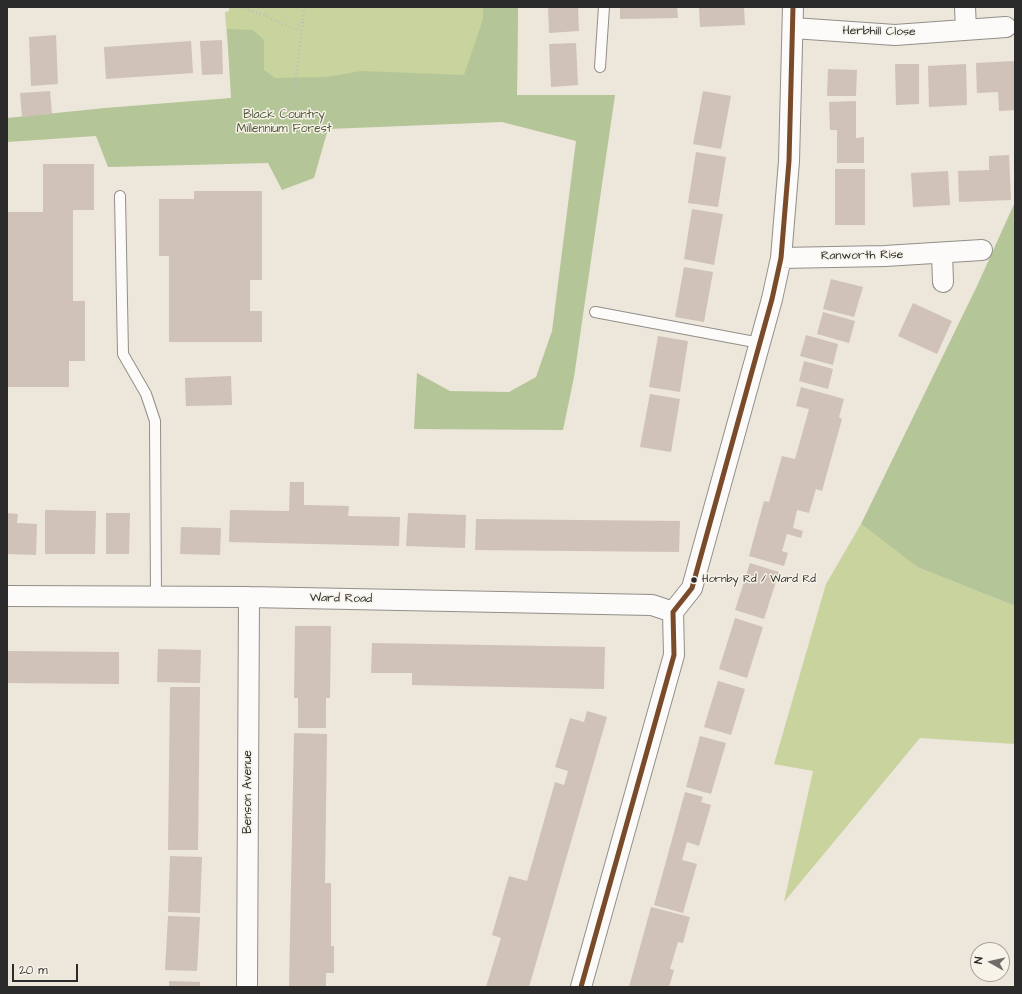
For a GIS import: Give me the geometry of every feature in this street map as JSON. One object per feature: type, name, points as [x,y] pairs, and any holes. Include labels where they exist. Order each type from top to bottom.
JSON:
[{"type":"street","points":[[581,987],[674,655],[673,612],[692,588],[772,300],[781,258],[789,161],[793,7]]},
{"type":"street","points":[[965,7],[966,30]]},
{"type":"street","name":"Herbhill Close","points":[[793,28],[895,35],[1006,27]]},
{"type":"street","name":"Ranworth Rise","points":[[781,258],[884,256],[982,250]]},
{"type":"street","points":[[942,252],[943,282]]},
{"type":"street","name":"Ward Road","points":[[7,596],[250,597],[652,604],[673,612]]},
{"type":"street","name":"Benson Avenue","points":[[248,987],[250,597]]},
{"type":"lane","points":[[600,67],[604,7]]},
{"type":"lane","points":[[120,196],[123,354],[146,394],[155,421],[156,597]]},
{"type":"lane","points":[[595,312],[760,343]]},
{"type":"path","points":[[242,7],[296,30],[304,21]]},
{"type":"path","points":[[293,98],[304,21],[304,7]]},
{"type":"green space","points":[[229,7],[518,7],[517,95],[232,98],[225,12],[229,11]]},
{"type":"green space","name":"Black Country Millennium Forest","points":[[483,7],[518,7],[517,95],[615,95],[574,377],[563,430],[414,429],[417,373],[450,391],[509,392],[536,377],[552,331],[576,141],[502,122],[328,129],[314,178],[282,190],[268,163],[108,167],[96,136],[7,142],[7,118],[105,108],[231,98],[227,29],[253,30],[264,40],[264,70],[275,78],[327,77],[361,71],[464,75],[483,19]]},
{"type":"green space","points":[[1015,202],[1015,606],[917,567],[861,524],[977,286]]},
{"type":"green space","points":[[861,524],[917,567],[1015,606],[1015,744],[920,738],[784,902],[813,771],[774,764],[826,584]]},
{"type":"building","points":[[548,7],[578,7],[579,31],[549,33]]},
{"type":"building","points":[[620,7],[677,7],[678,18],[620,19]]},
{"type":"building","points":[[699,7],[744,7],[745,25],[700,27]]},
{"type":"building","points":[[56,35],[58,84],[31,86],[29,37]]},
{"type":"building","points":[[222,40],[223,74],[202,75],[200,41]]},
{"type":"building","points":[[191,41],[193,73],[106,79],[104,47]]},
{"type":"building","points":[[576,43],[578,85],[551,87],[549,44]]},
{"type":"building","points":[[1015,61],[1015,110],[999,111],[998,92],[977,93],[976,63]]},
{"type":"building","points":[[895,64],[919,64],[919,104],[896,105]]},
{"type":"building","points":[[966,64],[967,105],[929,107],[928,66]]},
{"type":"building","points":[[828,69],[857,70],[856,96],[827,96]]},
{"type":"building","points":[[50,91],[52,114],[22,117],[20,93]]},
{"type":"building","points":[[703,91],[731,96],[721,149],[693,144]]},
{"type":"building","points":[[856,101],[856,138],[864,137],[864,163],[837,163],[837,130],[830,130],[829,102]]},
{"type":"building","points":[[696,152],[726,157],[718,207],[688,203]]},
{"type":"building","points":[[1009,155],[1011,200],[959,202],[958,171],[989,170],[989,156]]},
{"type":"building","points":[[43,164],[94,164],[94,210],[73,210],[73,301],[85,301],[85,361],[69,361],[69,387],[7,387],[7,212],[43,212]]},
{"type":"building","points":[[835,169],[865,169],[865,225],[835,225]]},
{"type":"building","points":[[948,171],[950,205],[913,207],[911,173]]},
{"type":"building","points":[[194,191],[262,191],[262,280],[250,280],[250,311],[262,311],[262,342],[169,342],[169,256],[159,256],[159,199],[194,199]]},
{"type":"building","points":[[692,209],[723,214],[714,265],[684,259]]},
{"type":"building","points":[[684,267],[713,272],[704,322],[675,317]]},
{"type":"building","points":[[831,279],[863,287],[854,317],[823,309]]},
{"type":"building","points":[[913,303],[952,321],[937,354],[898,336]]},
{"type":"building","points":[[823,312],[855,321],[849,343],[817,334]]},
{"type":"building","points":[[806,335],[838,344],[833,365],[800,356]]},
{"type":"building","points":[[658,336],[688,341],[680,392],[649,387]]},
{"type":"building","points":[[804,361],[833,369],[828,389],[799,381]]},
{"type":"building","points":[[231,376],[232,405],[186,406],[185,378]]},
{"type":"building","points":[[801,387],[844,399],[839,417],[842,419],[822,491],[816,489],[809,513],[797,510],[793,528],[803,531],[801,538],[787,534],[782,551],[788,553],[784,566],[749,556],[764,501],[769,502],[782,456],[795,459],[809,409],[796,406]]},
{"type":"building","points":[[650,394],[680,399],[671,452],[640,447]]},
{"type":"building","points":[[290,482],[304,482],[304,505],[349,506],[348,516],[400,517],[399,546],[229,542],[230,510],[289,511]]},
{"type":"building","points":[[45,510],[96,511],[95,554],[45,554]]},
{"type":"building","points":[[7,513],[18,514],[17,523],[37,524],[36,555],[7,554]]},
{"type":"building","points":[[106,513],[130,513],[129,554],[106,554]]},
{"type":"building","points":[[408,513],[466,515],[465,548],[406,546]]},
{"type":"building","points":[[476,519],[680,521],[679,552],[475,550]]},
{"type":"building","points":[[181,527],[221,528],[220,555],[180,554]]},
{"type":"building","points":[[750,563],[779,572],[764,619],[735,610]]},
{"type":"building","points":[[735,618],[763,627],[747,678],[719,669]]},
{"type":"building","points":[[295,626],[331,626],[330,698],[326,698],[326,728],[298,728],[298,698],[294,698]]},
{"type":"building","points":[[372,643],[605,647],[604,689],[412,685],[412,673],[371,673]]},
{"type":"building","points":[[158,649],[201,650],[200,683],[157,682]]},
{"type":"building","points":[[7,651],[119,652],[119,684],[7,683]]},
{"type":"building","points":[[718,681],[745,689],[731,735],[704,727]]},
{"type":"building","points":[[170,687],[200,687],[198,850],[168,850]]},
{"type":"building","points":[[587,711],[607,717],[529,987],[486,987],[501,938],[492,935],[509,876],[527,881],[555,782],[564,785],[568,771],[555,767],[570,718],[584,722]]},
{"type":"building","points":[[294,733],[327,734],[325,883],[331,883],[331,946],[334,946],[334,973],[326,973],[326,987],[289,987]]},
{"type":"building","points":[[700,736],[726,743],[711,794],[686,787]]},
{"type":"building","points":[[685,792],[703,797],[701,802],[711,805],[699,846],[687,842],[682,860],[697,864],[683,913],[654,905]]},
{"type":"building","points":[[170,856],[202,857],[200,913],[168,912]]},
{"type":"building","points":[[651,907],[690,917],[683,943],[678,942],[670,969],[674,970],[669,987],[629,987]]},
{"type":"building","points":[[168,916],[200,917],[197,971],[165,970]]},
{"type":"building","points":[[169,981],[200,982],[200,987],[169,987]]},
{"type":"transit line","points":[[581,987],[674,655],[673,612],[692,588],[772,299],[781,258],[789,161],[793,7]]},
{"type":"place","name":"Hornby Rd / Ward Rd","points":[[694,580]]}]
